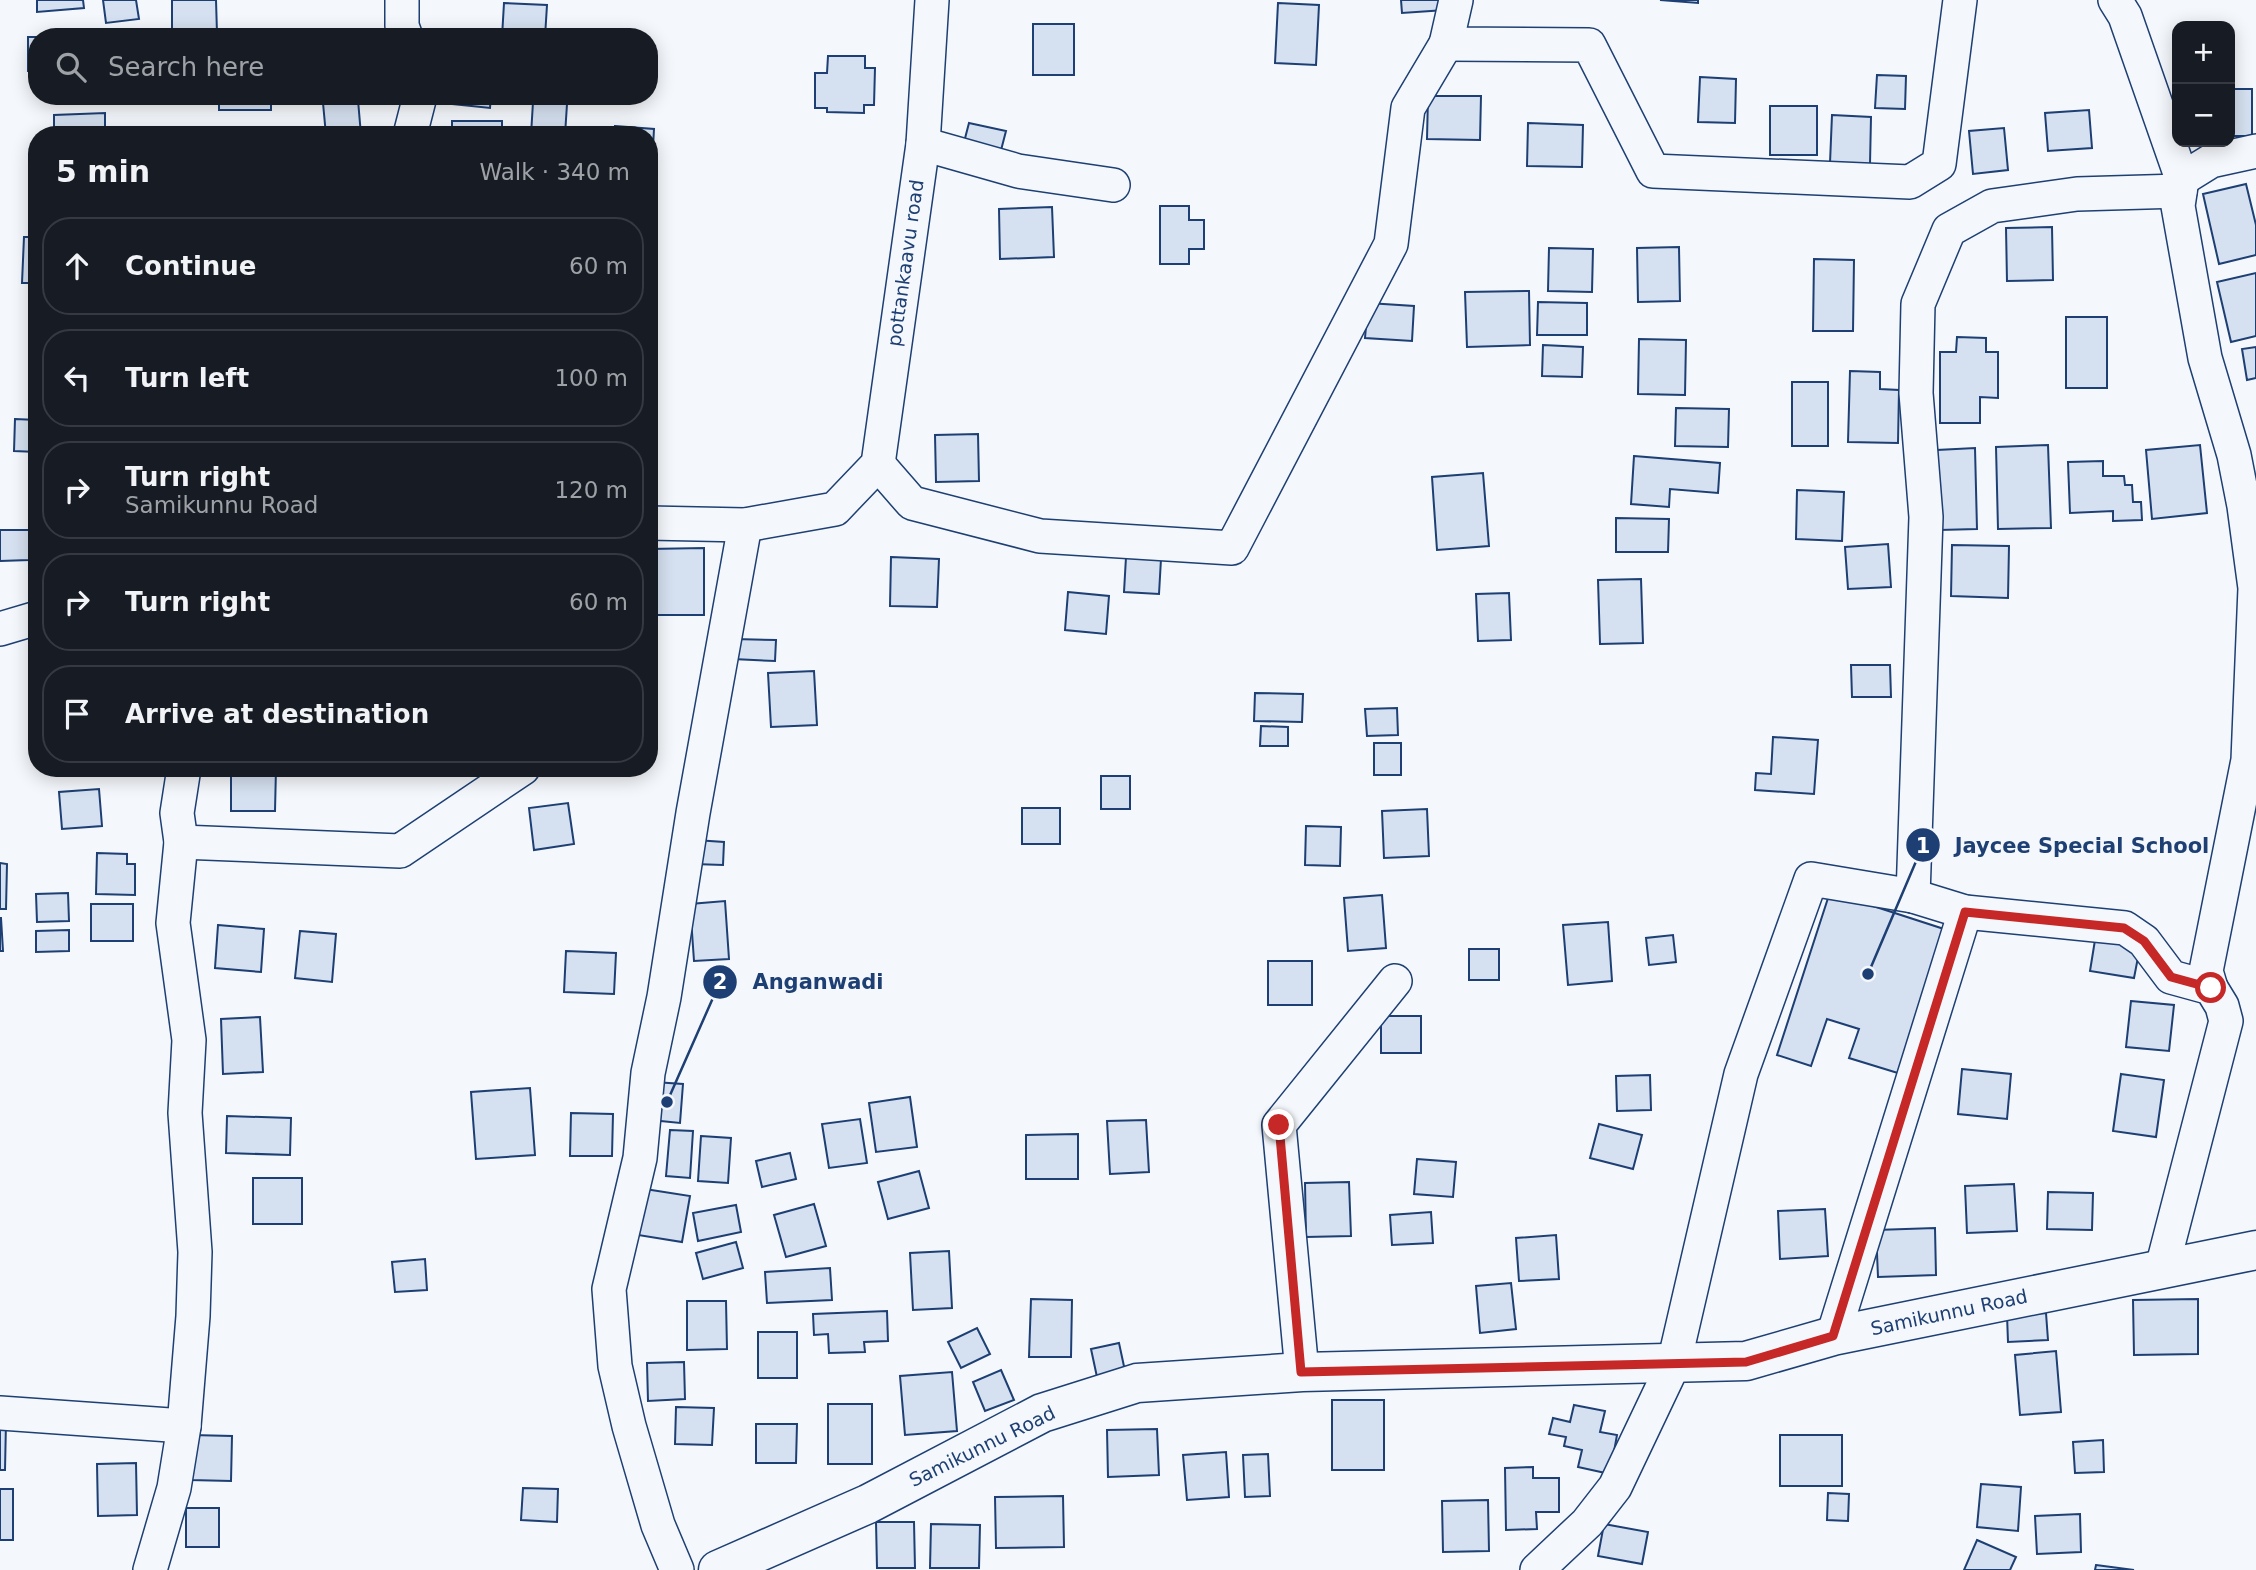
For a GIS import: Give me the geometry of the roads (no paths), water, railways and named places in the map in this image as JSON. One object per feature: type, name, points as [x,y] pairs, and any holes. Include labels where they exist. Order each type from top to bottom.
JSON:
[{"type":"main road","name":"Samikunnu Road","points":[[731,1567],[868,1504],[1042,1413],[1137,1383],[1301,1372],[1746,1362],[1833,1336],[2256,1250]]},
{"type":"street","points":[[402,0],[403,28]]},
{"type":"street","name":"pottankaavu road","points":[[878,464],[923,144],[932,0]]},
{"type":"street","points":[[658,523],[745,525],[835,509],[878,464],[912,503],[1040,536],[1231,548],[1391,244],[1408,108],[1447,44],[1456,0]]},
{"type":"street","points":[[1447,44],[1589,45],[1653,171],[1910,182],[1939,164],[1960,0]]},
{"type":"street","points":[[2115,0],[2124,16],[2181,185],[2178,206],[2205,358],[2245,454],[2255,588],[2248,760],[2206,971],[2226,1021],[2162,1268]]},
{"type":"street","points":[[412,126],[418,105]]},
{"type":"street","points":[[923,144],[1018,171],[1113,185]]},
{"type":"street","points":[[1913,896],[1926,517],[1916,393],[1918,304],[1949,230],[1992,206],[2077,194],[2181,185],[2211,161],[2256,151]]},
{"type":"street","points":[[677,1570],[658,1525],[629,1426],[615,1366],[609,1289],[640,1158],[648,1073],[664,997],[692,813],[745,525]]},
{"type":"street","points":[[0,629],[28,621]]},
{"type":"street","points":[[150,1570],[174,1488],[184,1426],[195,1252],[185,1113],[189,1040],[173,923],[181,842],[177,813],[183,777]]},
{"type":"street","points":[[181,842],[400,851],[510,777]]},
{"type":"street","points":[[1537,1570],[1587,1524],[1615,1487],[1674,1363],[1741,1074],[1811,878],[1913,896],[1965,912],[2124,928],[2144,941],[2171,977],[2211,988]]},
{"type":"street","points":[[1833,1336],[1965,912]]},
{"type":"street","points":[[1301,1372],[1279,1125],[1395,981]]},
{"type":"street","points":[[0,1413],[184,1426]]},
{"type":"place","name":"Jaycee Special School","points":[[1868,974]]},
{"type":"place","name":"Anganwadi","points":[[667,1102]]}]
